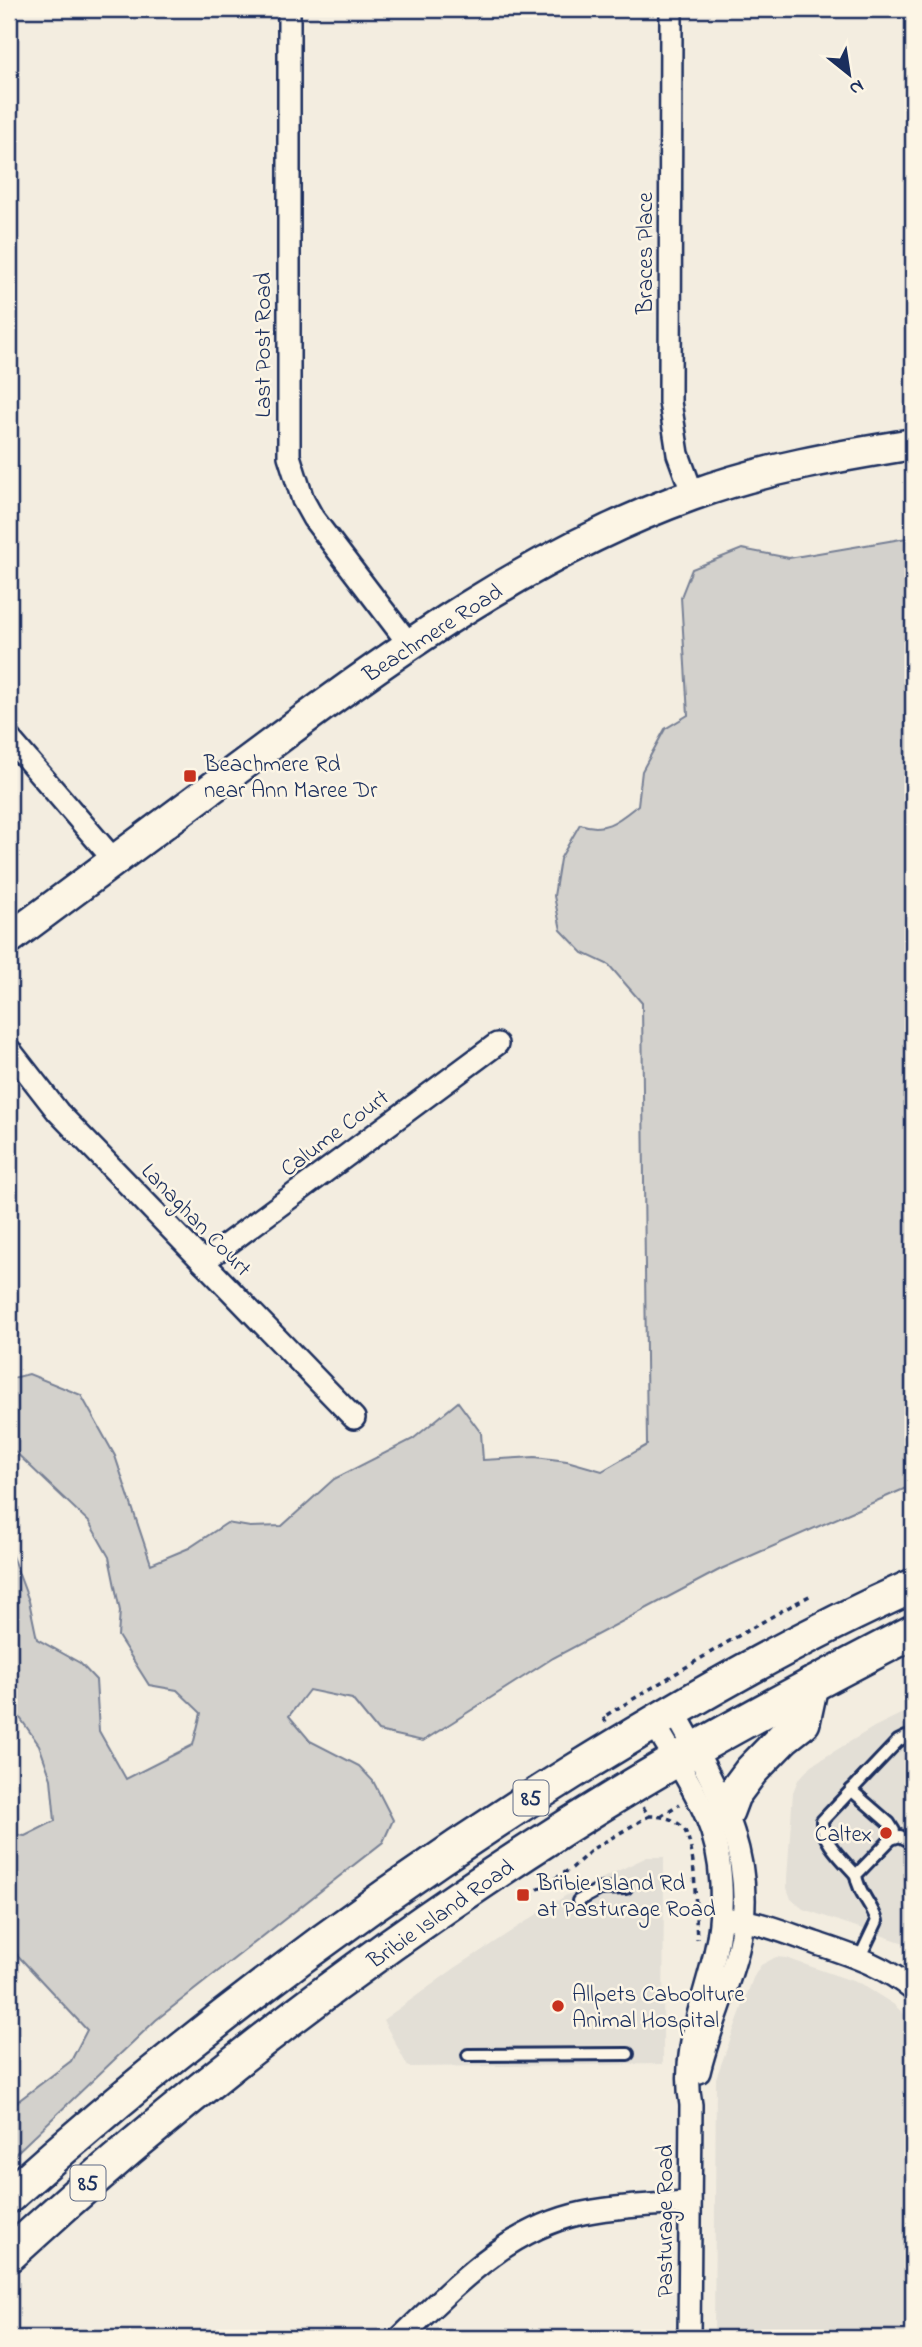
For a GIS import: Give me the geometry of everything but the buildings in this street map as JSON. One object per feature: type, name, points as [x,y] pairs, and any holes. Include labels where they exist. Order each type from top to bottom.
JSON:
[{"type":"main road","name":"Beachmere Road","points":[[9,939],[409,644],[486,595],[556,557],[641,516],[693,495],[803,464],[913,444]]},
{"type":"main road","name":"Bribie Island Road","points":[[9,2196],[173,2055],[318,1943],[478,1832],[664,1717],[827,1628],[913,1587]]},
{"type":"main road","name":"Bribie Island Road","points":[[9,2255],[65,2203],[170,2114],[316,1999],[447,1906],[550,1838],[685,1755],[913,1632]]},
{"type":"main road","points":[[727,1811],[733,1795],[751,1771],[784,1737],[803,1722],[811,1685]]},
{"type":"street","name":"Last Post Road","points":[[289,9],[289,456],[303,500],[313,518],[409,644]]},
{"type":"street","name":"Braces Place","points":[[671,9],[670,402],[678,454],[693,495]]},
{"type":"street","points":[[9,738],[114,860]]},
{"type":"street","name":"Calume Court","points":[[203,1262],[496,1044]]},
{"type":"street","name":"Lanaghan Court","points":[[9,1049],[58,1112],[354,1418]]},
{"type":"street","name":"Pasturage Road","points":[[664,1717],[685,1755],[727,1811],[739,1848],[743,1891],[743,1920],[738,1948],[703,2056],[691,2105]]},
{"type":"street","name":"Pasturage Road","points":[[685,1755],[713,1835],[720,1874],[721,1918],[716,1951],[689,2058],[687,2082],[691,2105],[689,2338]]},
{"type":"street","points":[[721,1918],[758,1922],[859,1959],[893,1974],[913,1990]]},
{"type":"street","points":[[400,2338],[477,2266],[502,2247],[530,2232],[584,2212],[690,2203]]},
{"type":"lane","points":[[859,1959],[877,1920],[874,1909],[857,1885],[856,1875],[833,1849],[822,1829],[822,1821],[898,1741],[913,1737]]},
{"type":"lane","points":[[852,1790],[889,1823],[894,1831],[891,1839],[856,1875]]},
{"type":"lane","points":[[891,1839],[900,1836],[913,1843]]},
{"type":"lane","points":[[578,1902],[600,1889],[626,1888]]},
{"type":"lane","points":[[468,2055],[628,2054]]},
{"type":"path","points":[[521,1900],[572,1868],[594,1848],[649,1816]]},
{"type":"shaded area","points":[[913,537],[913,1485],[721,1569],[553,1658],[423,1741],[378,1731],[352,1699],[309,1690],[289,1716],[310,1741],[359,1766],[373,1781],[393,1820],[383,1842],[156,2020],[9,2160],[9,2108],[71,2061],[87,2030],[9,1946],[9,1834],[25,1836],[55,1821],[51,1779],[39,1745],[9,1702],[9,1548],[29,1601],[37,1639],[80,1663],[96,1680],[99,1731],[126,1779],[193,1745],[201,1713],[177,1690],[149,1685],[118,1636],[120,1611],[109,1557],[89,1522],[9,1446],[9,1379],[29,1374],[81,1395],[115,1456],[151,1564],[189,1548],[227,1523],[250,1527],[282,1526],[334,1479],[413,1439],[458,1402],[481,1433],[483,1460],[535,1457],[567,1461],[602,1471],[647,1445],[642,1003],[609,965],[583,953],[561,930],[554,896],[560,859],[580,824],[597,827],[612,824],[638,805],[642,771],[665,729],[688,715],[681,597],[692,569],[742,549],[789,558]]},
{"type":"shaded area","points":[[913,1708],[913,1946],[803,1909],[791,1899],[787,1878],[793,1792],[798,1780],[812,1765],[874,1727]]},
{"type":"shaded area","points":[[647,1857],[664,1857],[663,2064],[408,2067],[383,2020],[455,1968],[565,1896]]},
{"type":"shaded area","points":[[776,1957],[861,1984],[893,2004],[913,2022],[913,2338],[714,2338],[716,2078],[753,1978],[761,1965]]},
{"type":"place","name":"Beachmere Rd near Ann Maree Dr","points":[[190,776]]},
{"type":"place","name":"Caltex","points":[[886,1833]]},
{"type":"place","name":"Bribie Island Rd at Pasturage Road","points":[[523,1895]]},
{"type":"place","name":"Allpets Caboolture Animal Hospital","points":[[558,2006]]}]
